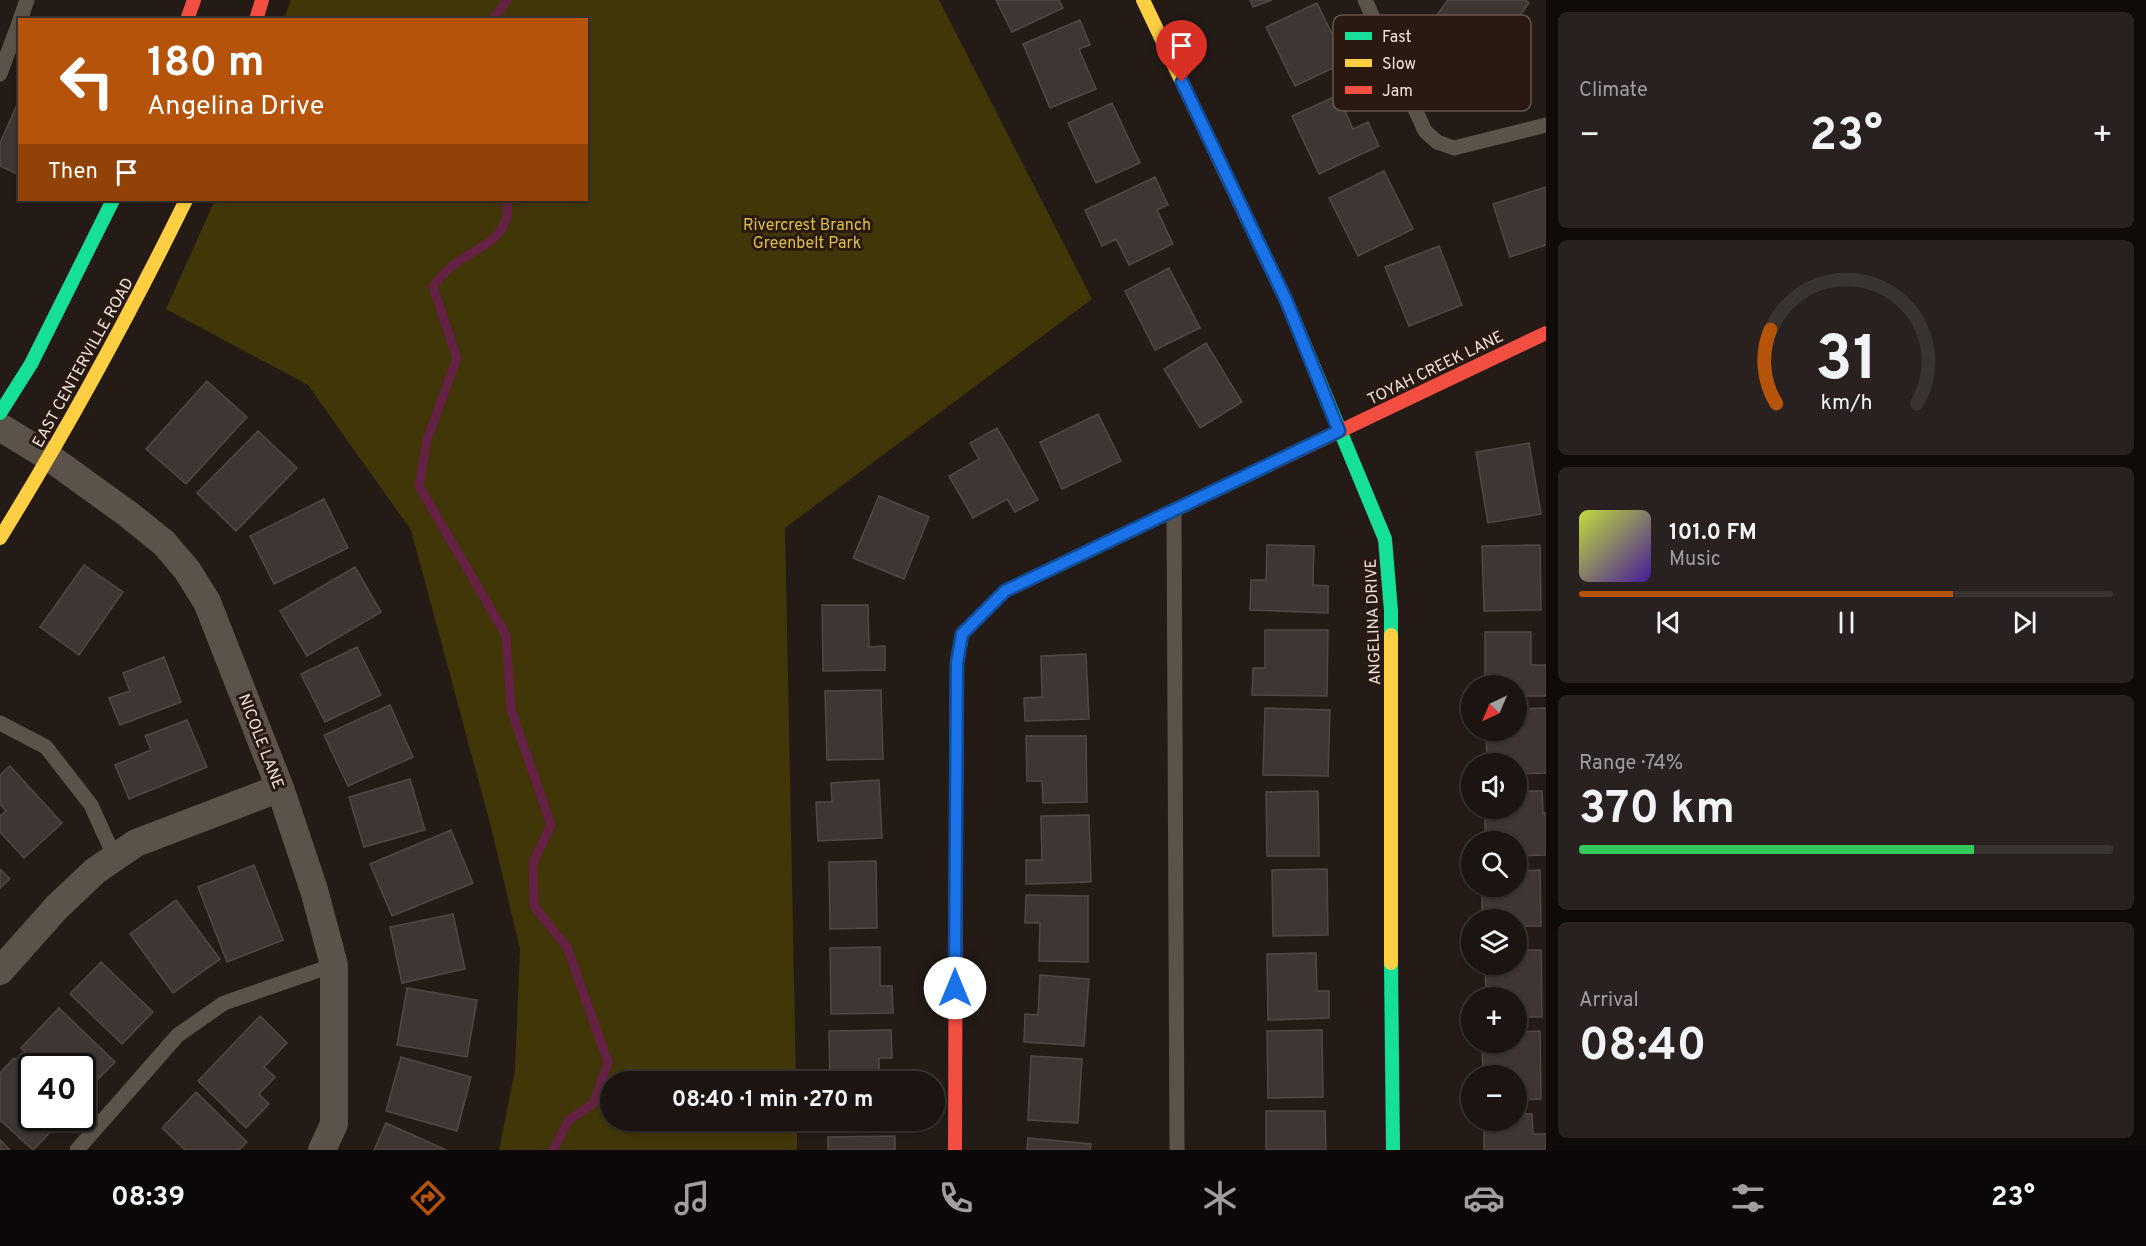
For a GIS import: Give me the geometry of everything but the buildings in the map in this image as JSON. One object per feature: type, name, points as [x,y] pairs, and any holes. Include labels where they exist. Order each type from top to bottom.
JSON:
[{"type":"street","points":[[188,18],[194,0]]},
{"type":"street","points":[[257,18],[262,0]]},
{"type":"street","name":"ANGELINA DRIVE","points":[[1143,0],[1286,300],[1385,539],[1392,611],[1393,1150]]},
{"type":"street","points":[[0,413],[31,364],[112,201]]},
{"type":"street","name":"EAST CENTERVILLE ROAD","points":[[0,537],[117,338],[186,201]]},
{"type":"street","name":"TOYAH CREEK LANE","points":[[955,1150],[957,663],[962,634],[1005,591],[1339,431],[1544,338]]},
{"type":"street","name":"NICOLE LANE","points":[[0,427],[49,457],[164,543],[188,570],[207,602],[280,788],[314,890],[334,965],[334,1124],[322,1150]]},
{"type":"street","points":[[0,971],[57,907],[95,871],[136,843],[280,788]]},
{"type":"lane","points":[[21,18],[27,0]]},
{"type":"lane","points":[[1365,0],[1372,15]]},
{"type":"lane","points":[[0,74],[18,25]]},
{"type":"lane","points":[[1416,111],[1425,131],[1437,142],[1454,148],[1546,125]]},
{"type":"lane","points":[[1174,510],[1177,1150]]},
{"type":"lane","points":[[0,723],[46,747],[92,805],[115,858]]},
{"type":"lane","points":[[76,1150],[178,1035],[224,1003],[334,965]]},
{"type":"green space","name":"Rivercrest Branch Greenbelt Park","points":[[291,0],[939,0],[1092,299],[785,528],[796,1071],[600,1071],[600,1131],[797,1131],[797,1150],[499,1150],[515,1070],[520,949],[491,827],[411,530],[308,385],[166,309],[215,201],[588,201],[588,18],[284,18]]},
{"type":"waterway","points":[[494,18],[507,0]]},
{"type":"waterway","points":[[507,201],[508,213],[500,232],[453,265],[433,286],[457,358],[427,440],[419,486],[506,635],[511,709],[551,825],[533,863],[534,906],[567,947],[608,1062],[594,1103],[569,1120],[553,1150]]},
{"type":"traffic: fast","points":[[0,413],[31,364],[112,201]]},
{"type":"traffic: fast","points":[[1247,219],[1286,300],[1385,539],[1391,635]]},
{"type":"traffic: fast","points":[[956,813],[957,663],[962,634],[1005,591],[1271,464]]},
{"type":"traffic: fast","points":[[1391,963],[1393,1150]]},
{"type":"traffic: slow","points":[[1143,0],[1247,219]]},
{"type":"traffic: slow","points":[[0,538],[97,371],[185,201]]},
{"type":"traffic: slow","points":[[1391,635],[1391,963]]},
{"type":"traffic: jam","points":[[188,18],[194,0]]},
{"type":"traffic: jam","points":[[257,18],[262,0]]},
{"type":"traffic: jam","points":[[1271,464],[1546,333]]},
{"type":"traffic: jam","points":[[955,1150],[956,813]]},
{"type":"route","points":[[955,988],[957,663],[962,634],[1005,591],[1339,431],[1286,300],[1182,82]]}]
